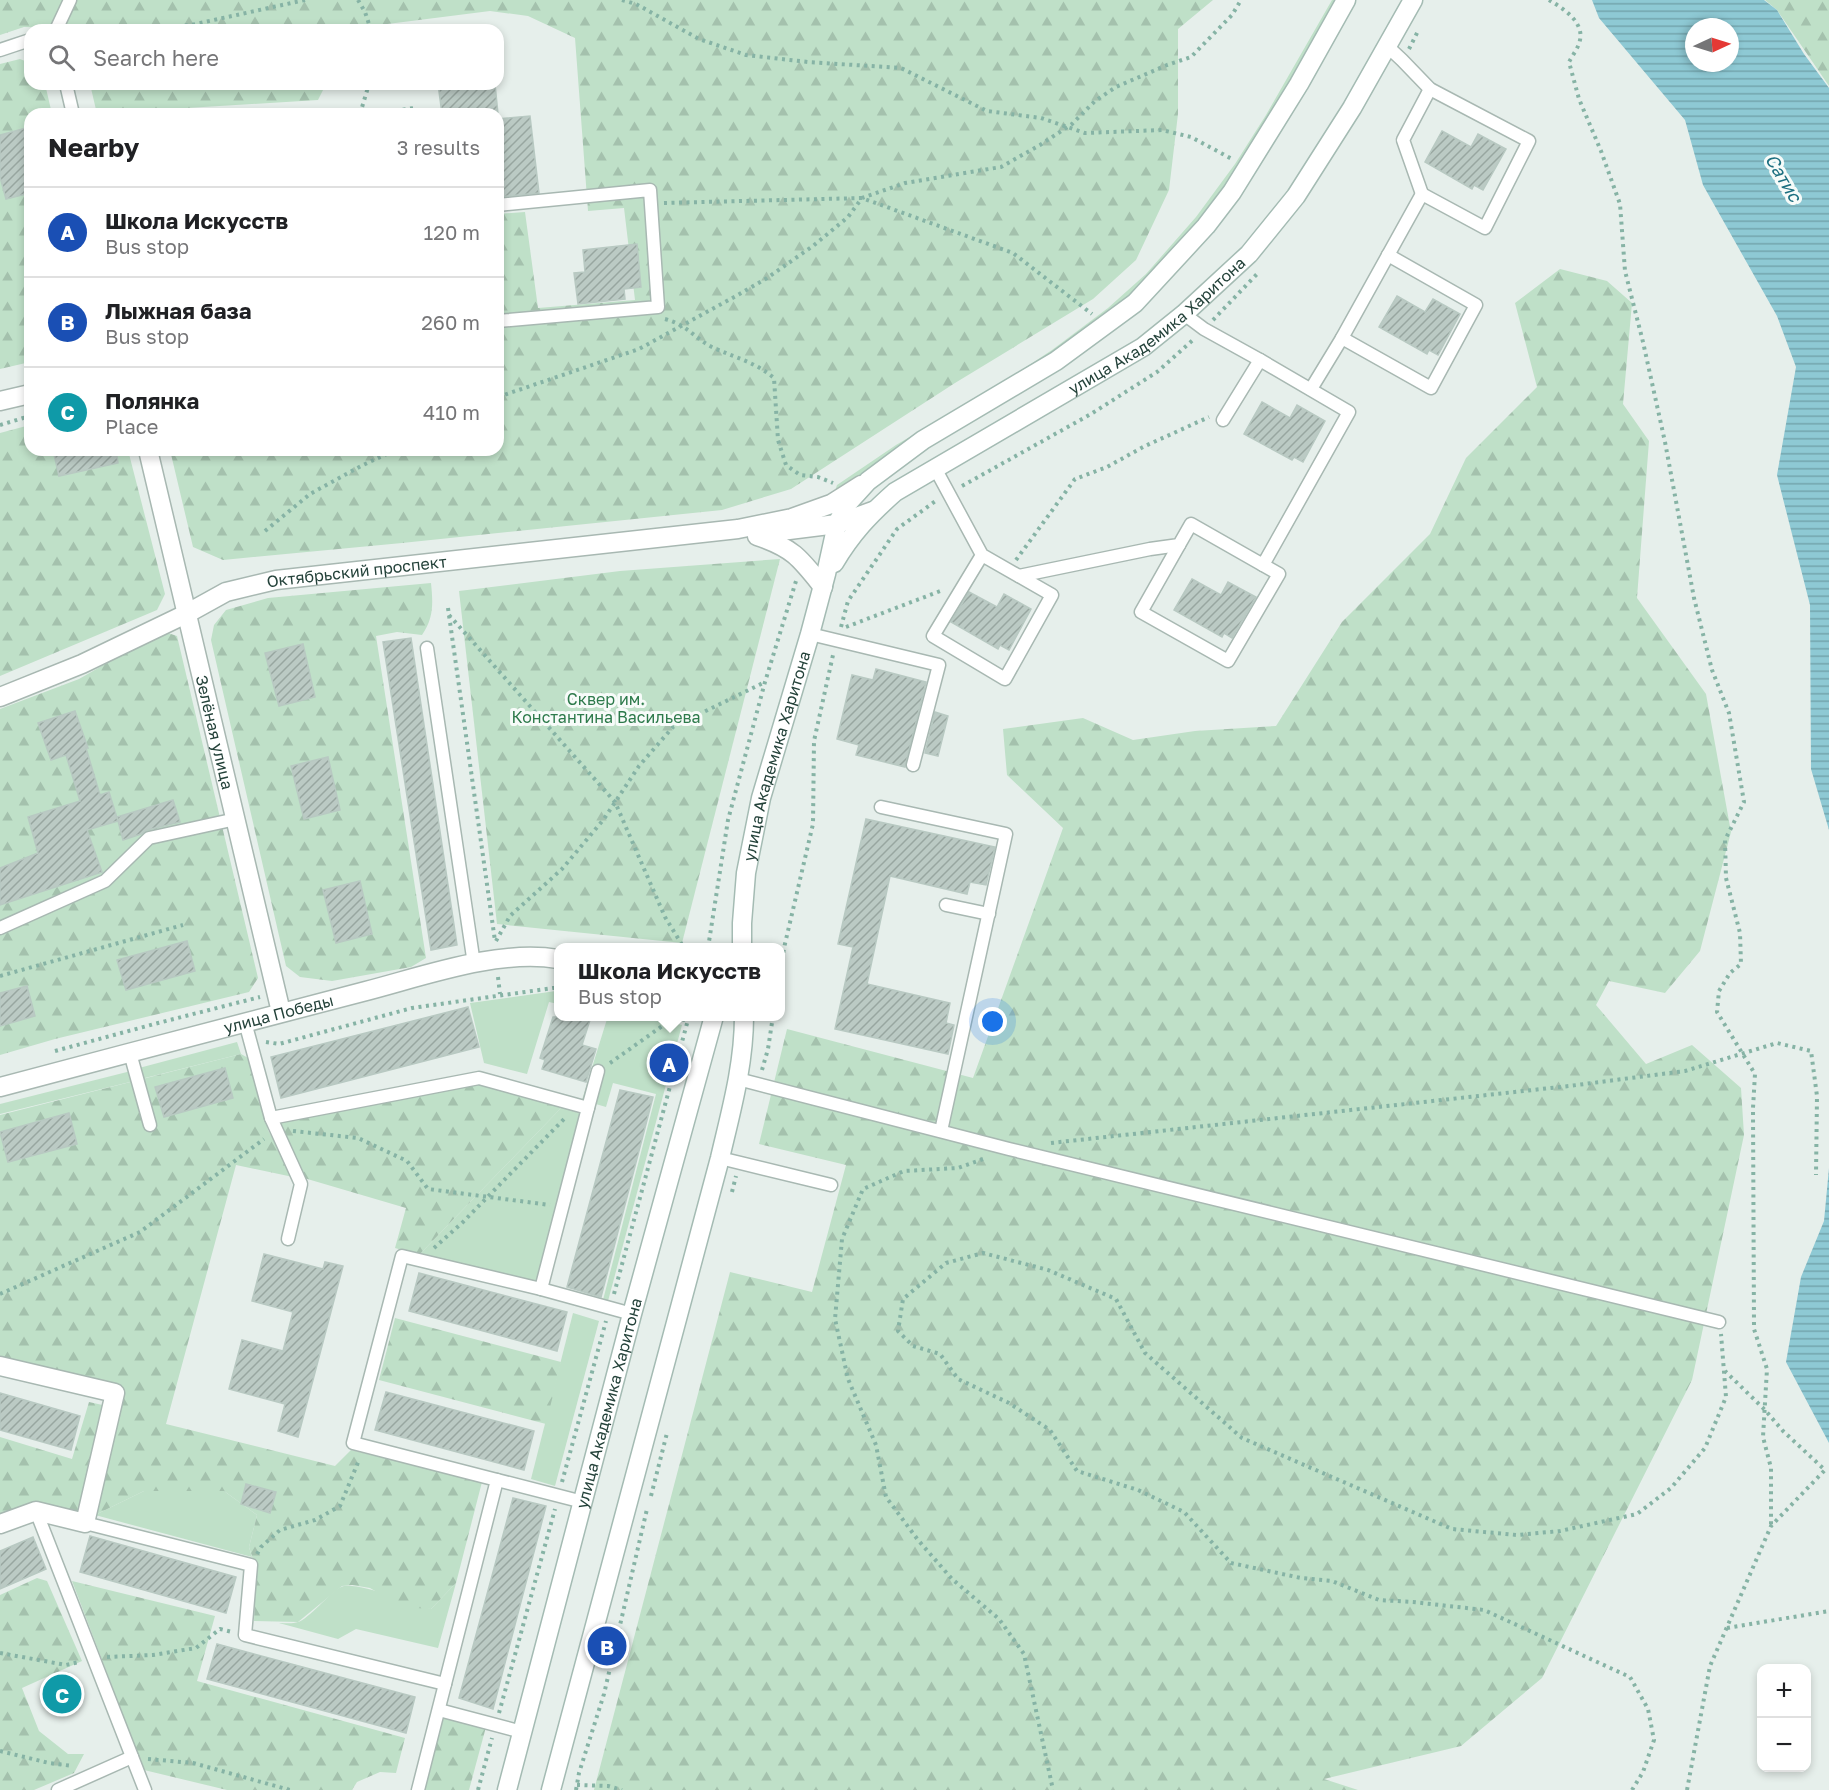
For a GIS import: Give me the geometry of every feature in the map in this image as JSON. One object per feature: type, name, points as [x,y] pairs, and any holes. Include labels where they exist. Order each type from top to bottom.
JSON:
[{"type":"main road","name":"улица Академика Харитона","points":[[741,943],[746,873],[761,798],[825,581],[837,524],[847,504],[868,481],[923,440],[1056,361],[1135,303],[1206,226],[1232,192],[1299,84],[1346,0]]},
{"type":"main road","name":"улица Академика Харитона","points":[[825,581],[849,538],[873,511],[895,492],[1143,347],[1184,314],[1249,254],[1296,196],[1352,108],[1413,0]]},
{"type":"main road","points":[[0,401],[24,395]]},
{"type":"main road","name":"Зелёная улица","points":[[149,456],[281,1012]]},
{"type":"main road","name":"Октябрьский проспект","points":[[0,697],[82,664],[226,592],[276,580],[738,529],[792,518],[824,507],[868,481]]},
{"type":"main road","name":"Октябрьский проспект","points":[[738,529],[764,532],[837,524],[873,511]]},
{"type":"main road","name":"Октябрьский проспект","points":[[738,529],[776,542],[793,552],[825,581]]},
{"type":"main road","name":"улица Победы","points":[[0,1087],[281,1012],[474,964],[538,956],[554,958]]},
{"type":"main road","name":"улица Академика Харитона","points":[[507,1790],[632,1314],[713,1021]]},
{"type":"main road","points":[[551,1790],[720,1158],[738,1079],[744,1021]]},
{"type":"main road","points":[[0,1366],[115,1393],[85,1522],[36,1510],[0,1524]]},
{"type":"lane","points":[[59,24],[70,0]]},
{"type":"lane","points":[[0,50],[24,42]]},
{"type":"lane","points":[[1387,46],[1430,89],[1529,141],[1485,228],[1422,194],[1403,140],[1430,89]]},
{"type":"lane","points":[[67,90],[72,108]]},
{"type":"lane","points":[[504,204],[650,190],[658,307],[504,320]]},
{"type":"lane","points":[[1311,389],[1422,194]]},
{"type":"lane","points":[[1341,338],[1431,388],[1476,305],[1388,255]]},
{"type":"lane","points":[[1184,314],[1204,329],[1349,412],[1263,565]]},
{"type":"lane","points":[[1223,420],[1260,360]]},
{"type":"lane","points":[[935,468],[982,555],[1052,595],[1005,679],[933,636],[982,555]]},
{"type":"lane","points":[[1191,524],[1279,574],[1228,661],[1141,612],[1179,545],[1191,524]]},
{"type":"lane","points":[[1014,573],[1179,545]]},
{"type":"lane","points":[[810,634],[939,665],[913,765]]},
{"type":"lane","points":[[427,648],[474,964]]},
{"type":"lane","points":[[881,807],[1006,834],[941,1131]]},
{"type":"lane","points":[[0,928],[105,881],[149,838],[236,819]]},
{"type":"lane","points":[[946,905],[989,914]]},
{"type":"lane","points":[[245,1022],[271,1118],[301,1184],[288,1239]]},
{"type":"lane","points":[[130,1053],[150,1125]]},
{"type":"lane","points":[[541,1289],[562,1206],[583,1106],[598,1071]]},
{"type":"lane","points":[[271,1118],[479,1078],[583,1106]]},
{"type":"lane","points":[[738,1079],[1009,1149],[1719,1323]]},
{"type":"lane","points":[[720,1158],[831,1185]]},
{"type":"lane","points":[[583,1502],[353,1443],[402,1256],[541,1289],[632,1314]]},
{"type":"lane","points":[[418,1790],[497,1480]]},
{"type":"lane","points":[[36,1510],[145,1790]]},
{"type":"lane","points":[[85,1522],[251,1565],[245,1635],[445,1684]]},
{"type":"lane","points":[[438,1710],[522,1732]]},
{"type":"lane","points":[[58,1790],[132,1757]]},
{"type":"path","points":[[196,24],[305,0]]},
{"type":"path","points":[[358,0],[369,24]]},
{"type":"path","points":[[622,0],[636,4],[699,39],[746,55],[901,68],[987,111],[1041,118],[1085,133],[1162,130],[1191,137],[1232,159],[1228,166]]},
{"type":"path","points":[[651,204],[862,198],[905,183],[1001,167],[1067,127],[1095,101],[1116,87],[1167,64],[1191,57],[1232,15],[1241,0]]},
{"type":"path","points":[[1549,0],[1560,6],[1578,24],[1580,40],[1569,62],[1580,99],[1620,204],[1625,271],[1665,442],[1694,598],[1712,670],[1729,713],[1744,802],[1725,840],[1725,878],[1740,933],[1741,964],[1730,973],[1719,991],[1717,1012],[1755,1074],[1753,1108],[1754,1329],[1767,1369],[1763,1437],[1771,1468],[1771,1526]]},
{"type":"path","points":[[1402,60],[1420,27]]},
{"type":"path","points":[[362,108],[367,90]]},
{"type":"path","points":[[862,198],[1012,253],[1094,315]]},
{"type":"path","points":[[504,395],[639,349],[736,296],[813,246],[848,217],[862,198]]},
{"type":"path","points":[[966,581],[840,630],[848,602],[897,530],[934,502],[1091,414],[1148,378],[1204,329],[1265,266]]},
{"type":"path","points":[[636,309],[677,322],[712,347],[760,367],[774,378],[778,440],[786,465],[800,475],[818,477],[834,484],[842,478]]},
{"type":"path","points":[[1087,321],[1101,310]]},
{"type":"path","points":[[1014,573],[1075,479],[1107,467],[1145,446],[1231,406]]},
{"type":"path","points":[[0,425],[24,418]]},
{"type":"path","points":[[265,531],[310,494],[382,456]]},
{"type":"path","points":[[709,943],[728,820],[765,682],[797,579]]},
{"type":"path","points":[[448,608],[495,942],[510,916],[562,869],[604,819],[639,766],[673,727],[765,682]]},
{"type":"path","points":[[448,615],[615,802],[665,917],[681,943]]},
{"type":"path","points":[[785,944],[813,824],[814,741],[837,640]]},
{"type":"path","points":[[0,976],[183,925]]},
{"type":"path","points":[[250,1040],[279,1044],[412,1008],[554,987]]},
{"type":"path","points":[[55,1052],[277,993]]},
{"type":"path","points":[[598,1071],[669,1021]]},
{"type":"path","points":[[478,1790],[688,1021]]},
{"type":"path","points":[[1049,1143],[1569,1086],[1685,1071],[1777,1043],[1811,1052],[1817,1096],[1816,1175]]},
{"type":"path","points":[[420,1260],[463,1222],[583,1106]]},
{"type":"path","points":[[0,1294],[140,1232],[277,1130],[358,1138],[407,1161],[428,1190],[562,1206]]},
{"type":"path","points":[[1009,1149],[958,1168],[904,1170],[863,1189],[842,1239],[835,1319],[848,1379],[876,1445],[886,1497],[952,1579],[999,1619],[1024,1654],[1053,1790]]},
{"type":"path","points":[[1632,1790],[1643,1772],[1654,1740],[1648,1709],[1630,1677],[1484,1611],[1379,1600],[1332,1581],[1301,1578],[1231,1563],[1184,1512],[1138,1490],[1077,1471],[1050,1430],[1009,1403],[958,1379],[940,1354],[913,1346],[898,1331],[903,1299],[946,1263],[983,1252],[1048,1270],[1116,1299],[1145,1353],[1242,1438],[1452,1529],[1517,1535],[1560,1531],[1637,1514],[1671,1488],[1705,1448],[1726,1397],[1719,1323]]},
{"type":"path","points":[[1687,1790],[1710,1666],[1771,1526],[1825,1470],[1782,1431],[1765,1410],[1724,1370]]},
{"type":"path","points":[[251,1565],[261,1547],[280,1530],[315,1520],[340,1506],[354,1475],[363,1446]]},
{"type":"path","points":[[1727,1628],[1829,1611]]},
{"type":"path","points":[[0,1653],[66,1665],[93,1658],[153,1655],[196,1648],[220,1629],[245,1635]]},
{"type":"path","points":[[0,1751],[49,1763],[100,1771]]},
{"type":"path","points":[[132,1757],[193,1762],[290,1790]]},
{"type":"path","points":[[577,1785],[608,1786],[622,1790]]},
{"type":"green space","points":[[0,0],[1213,0],[1178,29],[1178,114],[1169,190],[1136,260],[1093,299],[955,383],[791,489],[722,510],[223,560],[193,547],[171,456],[504,456],[504,214],[525,212],[538,308],[635,300],[624,208],[588,211],[575,38],[528,16],[490,11],[388,24],[24,24],[24,27],[0,35]]},
{"type":"green space","points":[[1332,0],[1340,0],[1244,165],[1196,228],[1144,283],[1109,316],[1057,354],[834,494],[837,485],[896,445],[1005,381],[1052,350],[1108,308],[1146,274],[1196,217],[1235,164]]},
{"type":"green space","points":[[1765,0],[1829,0],[1829,86],[1777,10]]},
{"type":"green space","points":[[20,59],[24,61],[24,90],[46,90],[51,108],[24,108],[24,363],[0,369],[0,64]]},
{"type":"green space","points":[[91,90],[323,90],[318,100],[187,108],[96,108]]},
{"type":"green space","points":[[1560,269],[1607,281],[1632,303],[1623,404],[1649,441],[1637,598],[1706,694],[1731,832],[1700,951],[1665,993],[1609,981],[1596,1005],[1646,1064],[1692,1045],[1741,1088],[1744,1135],[1692,1380],[1542,1678],[1461,1746],[1324,1779],[1358,1790],[594,1790],[730,1272],[812,1292],[846,1165],[759,1144],[787,1029],[973,1078],[1063,828],[1007,775],[1003,729],[1083,718],[1133,740],[1195,731],[1276,726],[1342,622],[1430,534],[1466,458],[1537,387],[1515,303]]},
{"type":"green space","points":[[24,427],[24,456],[130,456],[165,594],[157,610],[0,676],[0,433]]},
{"type":"green space","name":"Сквер им. Константина Васильева","points":[[780,559],[682,943],[497,924],[459,591],[620,571]]},
{"type":"green space","points":[[431,583],[432,610],[429,623],[422,635],[397,632],[376,636],[426,958],[411,967],[332,981],[300,977],[286,966],[211,640],[214,625],[226,610],[268,598]]},
{"type":"green space","points":[[165,632],[177,636],[258,978],[249,992],[55,1039],[0,1055],[0,709],[79,679]]},
{"type":"green space","points":[[554,992],[554,1003],[549,1002],[527,1074],[484,1063],[470,1003]]},
{"type":"green space","points":[[606,1021],[666,1021],[682,1025],[608,1301],[603,1300],[656,1094],[613,1083],[606,1107],[582,1100]]},
{"type":"green space","points":[[237,1042],[241,1054],[141,1079],[139,1068]]},
{"type":"green space","points":[[241,1054],[250,1059],[268,1130],[293,1177],[236,1165],[166,1424],[335,1466],[351,1450],[482,1482],[456,1583],[431,1609],[402,1607],[370,1588],[352,1585],[342,1586],[298,1622],[254,1621],[256,1568],[249,1547],[257,1515],[224,1491],[144,1491],[95,1515],[124,1389],[0,1358],[0,1115]]},
{"type":"green space","points":[[131,1071],[134,1081],[0,1114],[0,1104]]},
{"type":"green space","points":[[479,1084],[562,1107],[419,1255],[395,1248],[406,1208],[304,1178],[278,1123]]},
{"type":"green space","points":[[562,1107],[581,1114],[537,1283],[419,1255]]},
{"type":"green space","points":[[573,1313],[599,1321],[555,1486],[531,1479]]},
{"type":"green space","points":[[395,1318],[561,1362],[546,1424],[379,1380]]},
{"type":"green space","points":[[89,1402],[107,1406],[78,1514],[35,1502],[0,1515],[0,1437],[72,1459]]},
{"type":"green space","points":[[144,1491],[224,1491],[257,1515],[249,1547],[252,1557],[95,1515]]},
{"type":"green space","points":[[37,1578],[47,1581],[82,1661],[22,1688],[39,1731],[68,1754],[84,1754],[74,1773],[34,1790],[0,1790],[0,1595]]},
{"type":"green space","points":[[72,1581],[215,1616],[197,1681],[405,1738],[396,1773],[380,1772],[357,1782],[352,1790],[227,1790],[144,1770]]},
{"type":"green space","points":[[456,1583],[438,1648],[356,1629],[338,1639],[279,1623],[294,1623],[303,1620],[341,1587],[371,1590],[431,1609]]},
{"type":"green space","points":[[444,1716],[486,1727],[469,1790],[425,1790]]},
{"type":"water","name":"Сатис","points":[[1592,0],[1764,0],[1777,10],[1804,54],[1829,88],[1829,830],[1811,769],[1810,605],[1777,475],[1796,367],[1777,316],[1703,185],[1685,120],[1599,18]]},
{"type":"water","points":[[1829,1168],[1829,1443],[1786,1362],[1801,1277],[1824,1221]]},
{"type":"building","points":[[439,90],[496,90],[497,108],[441,108]]},
{"type":"building","points":[[530,116],[539,193],[504,196],[504,118]]},
{"type":"building","points":[[24,129],[24,194],[6,199],[0,177],[0,135]]},
{"type":"building","points":[[1442,131],[1471,147],[1478,134],[1506,149],[1483,190],[1474,185],[1472,189],[1425,162]]},
{"type":"building","points":[[637,244],[641,287],[624,289],[625,299],[578,304],[574,273],[585,272],[583,250]]},
{"type":"building","points":[[1397,296],[1425,312],[1433,299],[1460,314],[1438,355],[1429,350],[1427,354],[1379,327]]},
{"type":"building","points":[[1262,402],[1290,418],[1297,405],[1325,421],[1303,462],[1294,457],[1292,460],[1244,434]]},
{"type":"building","points":[[54,456],[117,456],[118,463],[59,476]]},
{"type":"building","points":[[1192,579],[1221,595],[1228,582],[1256,597],[1232,638],[1224,633],[1222,637],[1174,610]]},
{"type":"building","points":[[969,592],[997,607],[1004,594],[1031,609],[1009,650],[1000,645],[998,649],[951,622]]},
{"type":"building","points":[[411,638],[457,945],[431,950],[383,642]]},
{"type":"building","points":[[303,644],[315,697],[279,706],[265,653]]},
{"type":"building","points":[[876,669],[926,682],[905,767],[856,755],[859,745],[837,739],[852,675],[873,680]]},
{"type":"building","points":[[75,711],[88,748],[86,748],[100,795],[109,792],[118,821],[87,830],[102,872],[0,905],[0,868],[38,853],[28,817],[80,801],[66,755],[51,760],[38,723]]},
{"type":"building","points":[[935,712],[948,716],[938,756],[925,753]]},
{"type":"building","points":[[328,757],[340,810],[304,819],[291,766]]},
{"type":"building","points":[[173,800],[180,822],[147,830],[123,840],[117,817]]},
{"type":"building","points":[[866,819],[995,847],[986,885],[970,882],[967,894],[890,876],[867,984],[950,1003],[946,1023],[954,1025],[948,1054],[835,1029],[853,947],[838,944]]},
{"type":"building","points":[[360,881],[372,934],[336,943],[323,890]]},
{"type":"building","points":[[187,941],[195,971],[126,990],[117,960]]},
{"type":"building","points":[[27,986],[35,1016],[0,1026],[0,993]]},
{"type":"building","points":[[468,1007],[479,1047],[281,1098],[271,1057]]},
{"type":"building","points":[[553,1017],[554,1021],[590,1021],[582,1045],[596,1049],[586,1082],[542,1069],[545,1060],[540,1058]]},
{"type":"building","points":[[225,1068],[233,1098],[164,1117],[155,1087]]},
{"type":"building","points":[[620,1090],[653,1097],[601,1297],[567,1287]]},
{"type":"building","points":[[69,1113],[77,1144],[8,1162],[0,1132]]},
{"type":"building","points":[[264,1254],[323,1269],[325,1262],[343,1266],[298,1437],[278,1431],[285,1404],[229,1389],[242,1340],[283,1351],[293,1312],[252,1301]]},
{"type":"building","points":[[419,1273],[567,1312],[557,1351],[409,1311]]},
{"type":"building","points":[[386,1392],[534,1431],[524,1470],[375,1430]]},
{"type":"building","points":[[0,1393],[80,1416],[71,1450],[0,1430]]},
{"type":"building","points":[[246,1484],[276,1492],[270,1513],[241,1504]]},
{"type":"building","points":[[513,1498],[546,1506],[493,1709],[459,1698]]},
{"type":"building","points":[[90,1536],[236,1577],[226,1613],[80,1572]]},
{"type":"building","points":[[33,1537],[46,1569],[0,1589],[0,1551]]},
{"type":"building","points":[[217,1644],[415,1697],[406,1733],[207,1679]]},
{"type":"building","points":[[68,1673],[80,1705],[56,1714],[44,1682]]},
{"type":"place","name":"Школа Искусств","points":[[669,1063]]},
{"type":"place","name":"Лыжная база","points":[[607,1646]]},
{"type":"place","name":"Полянка","points":[[62,1694]]}]
